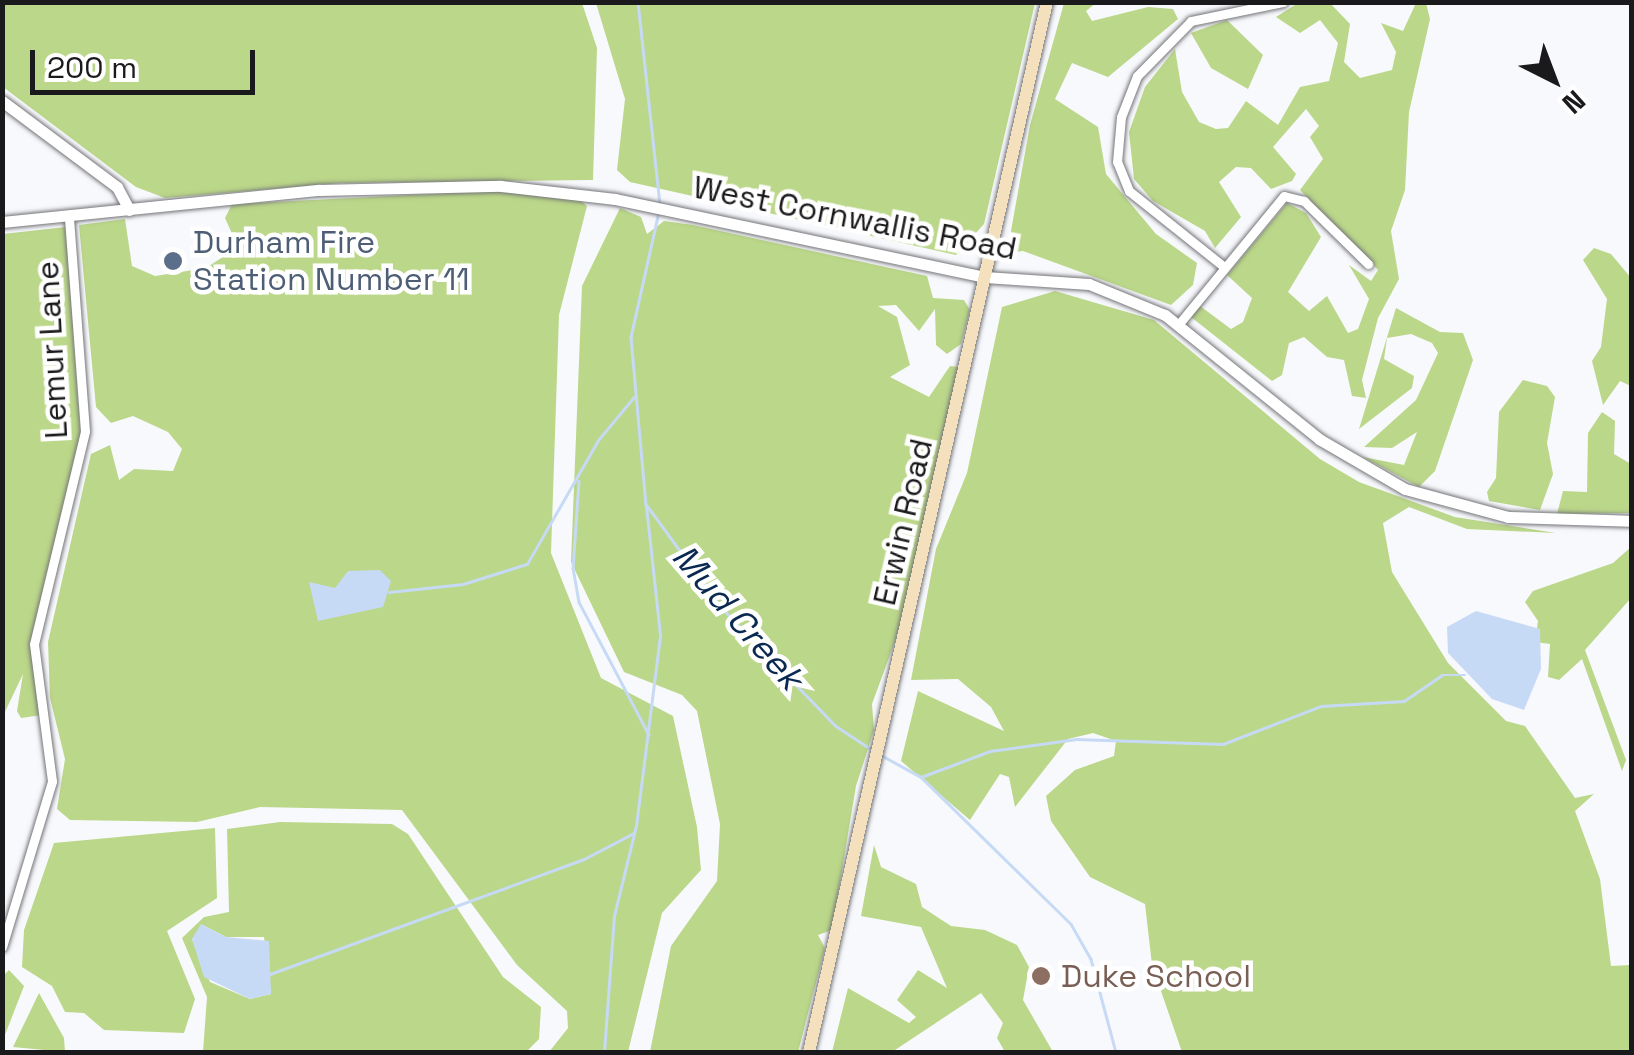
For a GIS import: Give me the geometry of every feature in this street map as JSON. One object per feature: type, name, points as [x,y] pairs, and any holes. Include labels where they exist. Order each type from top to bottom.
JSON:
[{"type":"main road","name":"Erwin Road","points":[[810,1052],[1048,2]]},
{"type":"street","points":[[1223,266],[1129,191],[1117,162],[1122,117],[1137,76],[1192,21],[1283,2]]},
{"type":"street","points":[[2,101],[108,183],[130,210]]},
{"type":"street","points":[[108,183],[114,212]]},
{"type":"street","name":"West Cornwallis Road","points":[[2,222],[433,184],[524,187],[651,206],[985,277],[1105,287],[1178,325],[1332,448],[1405,489],[1508,518],[1632,521]]},
{"type":"street","points":[[1178,325],[1284,196],[1304,201],[1368,264]]},
{"type":"street","name":"Lemur Lane","points":[[2,947],[52,782],[34,644],[85,431],[69,216]]},
{"type":"green space","points":[[1329,2],[1350,24],[1344,62],[1360,78],[1392,70],[1396,52],[1381,23],[1403,31],[1416,3],[1426,3],[1430,19],[1409,112],[1405,190],[1391,231],[1399,279],[1378,318],[1362,380],[1366,398],[1352,396],[1344,360],[1327,357],[1304,337],[1289,343],[1282,375],[1272,381],[1191,317],[1200,306],[1231,329],[1243,322],[1252,298],[1227,275],[1287,203],[1306,213],[1321,237],[1288,292],[1309,311],[1327,296],[1348,333],[1358,329],[1369,299],[1349,265],[1371,281],[1378,270],[1300,190],[1323,159],[1310,137],[1319,126],[1306,109],[1273,147],[1296,174],[1292,181],[1271,189],[1251,168],[1236,167],[1219,182],[1241,217],[1215,248],[1205,231],[1153,201],[1134,179],[1129,132],[1145,87],[1175,49],[1182,92],[1199,122],[1216,129],[1228,128],[1246,101],[1278,125],[1300,87],[1329,81],[1338,43],[1320,20],[1300,33],[1276,17],[1298,3]]},
{"type":"green space","points":[[2,3],[582,3],[597,48],[593,180],[341,183],[165,198],[136,187],[3,87]]},
{"type":"green space","points":[[596,3],[1035,3],[984,224],[956,255],[630,182],[617,170],[625,99]]},
{"type":"green space","points":[[1064,3],[1096,3],[1086,11],[1092,21],[1148,7],[1173,9],[1178,19],[1108,77],[1072,63],[1055,99],[1098,127],[1106,174],[1156,234],[1197,263],[1193,285],[1171,305],[1023,251],[1007,253],[1030,125]]},
{"type":"green space","points":[[1227,20],[1263,55],[1248,89],[1211,68],[1191,33]]},
{"type":"green space","points":[[488,191],[577,197],[587,206],[559,315],[551,553],[601,678],[673,716],[697,827],[701,870],[662,913],[628,1052],[549,1052],[568,1028],[567,1011],[517,965],[402,810],[260,807],[197,822],[70,820],[57,809],[65,759],[50,698],[48,642],[91,454],[110,445],[119,480],[134,469],[173,471],[182,449],[168,432],[133,416],[111,423],[96,407],[79,225],[125,219],[132,266],[155,276],[206,268],[238,247],[225,218],[232,204]]},
{"type":"green space","points":[[620,208],[641,217],[647,234],[664,221],[693,225],[927,276],[933,298],[964,300],[970,310],[961,344],[947,354],[936,345],[935,309],[919,331],[896,305],[878,306],[897,317],[910,365],[890,377],[929,397],[950,366],[959,367],[901,625],[872,704],[874,730],[856,786],[832,930],[818,935],[825,948],[798,1052],[650,1052],[671,946],[717,881],[720,824],[697,711],[682,695],[624,672],[571,562],[582,286]]},
{"type":"green space","points":[[66,227],[81,441],[31,646],[42,715],[21,718],[17,711],[23,674],[3,716],[3,234]]},
{"type":"green space","points":[[1594,248],[1611,254],[1631,278],[1631,386],[1620,381],[1603,405],[1592,361],[1601,347],[1607,299],[1583,260]]},
{"type":"green space","points":[[1055,291],[1154,320],[1320,459],[1359,482],[1455,517],[1556,533],[1467,529],[1409,507],[1383,523],[1392,572],[1448,663],[1506,721],[1525,726],[1575,798],[1594,794],[1575,811],[1600,879],[1611,966],[1631,965],[1631,1052],[1182,1052],[1152,965],[1145,904],[1090,877],[1051,821],[1046,796],[1075,770],[1114,756],[1116,741],[1093,733],[1068,739],[1015,807],[1009,777],[1000,774],[970,820],[901,761],[918,691],[1004,731],[991,707],[958,679],[911,680],[936,549],[967,473],[1002,307]]},
{"type":"green space","points":[[1396,308],[1440,332],[1463,333],[1473,360],[1435,471],[1419,487],[1363,457],[1404,465],[1417,432],[1392,448],[1364,447],[1416,400],[1438,353],[1432,343],[1411,334],[1387,338],[1384,359],[1414,376],[1412,388],[1359,429]]},
{"type":"green space","points":[[1523,380],[1547,386],[1555,397],[1547,443],[1553,474],[1540,510],[1489,501],[1487,492],[1496,478],[1499,412]]},
{"type":"green space","points":[[1602,412],[1615,421],[1614,454],[1631,464],[1631,513],[1557,514],[1563,491],[1587,492],[1588,433]]},
{"type":"green space","points":[[1631,547],[1631,598],[1585,650],[1626,760],[1622,771],[1582,659],[1559,680],[1548,677],[1550,644],[1535,642],[1538,621],[1525,602],[1533,591],[1613,563]]},
{"type":"green space","points":[[280,822],[392,824],[408,834],[503,977],[541,1007],[539,1039],[526,1052],[203,1052],[207,997],[182,938],[204,917],[229,912],[227,829]],"holes":[[[203,925],[226,937],[264,937],[271,994],[250,999],[210,982],[192,939]]]},
{"type":"green space","points":[[215,828],[217,898],[167,931],[195,999],[184,1033],[104,1030],[84,1013],[65,1012],[52,986],[22,967],[24,930],[54,843]]},
{"type":"green space","points":[[874,845],[881,867],[916,884],[922,907],[951,926],[985,930],[1017,945],[1029,967],[1023,1000],[1053,1052],[1005,1052],[997,1038],[1003,1023],[981,993],[892,1052],[832,1052],[848,988],[909,1023],[916,1017],[897,1000],[918,970],[947,988],[921,927],[861,916]]},
{"type":"green space","points":[[9,970],[24,986],[3,1040],[3,976]]},
{"type":"green space","points":[[39,993],[64,1038],[65,1052],[13,1047]]},
{"type":"water","points":[[380,570],[391,581],[383,607],[318,621],[309,582],[335,588],[348,571]]},
{"type":"water","points":[[1476,611],[1540,629],[1541,669],[1524,710],[1492,699],[1448,653],[1447,627]]},
{"type":"water","points":[[201,924],[226,937],[269,941],[271,994],[250,999],[204,977],[192,939]]},
{"type":"waterway","name":"Mud Creek","points":[[638,2],[660,204]]},
{"type":"waterway","name":"Mud Creek","points":[[659,212],[631,337],[646,504],[721,607],[836,726],[874,751]]},
{"type":"waterway","points":[[389,592],[463,584],[527,564],[599,439],[634,397]]},
{"type":"waterway","points":[[579,481],[573,568],[579,602],[649,735]]},
{"type":"waterway","points":[[604,1052],[614,916],[636,826],[660,635],[646,506]]},
{"type":"waterway","points":[[921,777],[990,751],[1076,739],[1223,744],[1321,706],[1404,701],[1442,675],[1465,675]]},
{"type":"waterway","name":"Mud Creek","points":[[881,755],[921,777],[1071,924],[1091,959],[1116,1052]]},
{"type":"waterway","points":[[270,974],[584,859],[634,833]]},
{"type":"place","name":"Durham Fire Station Number 11","points":[[173,261]]},
{"type":"place","name":"Duke School","points":[[1041,976]]}]
